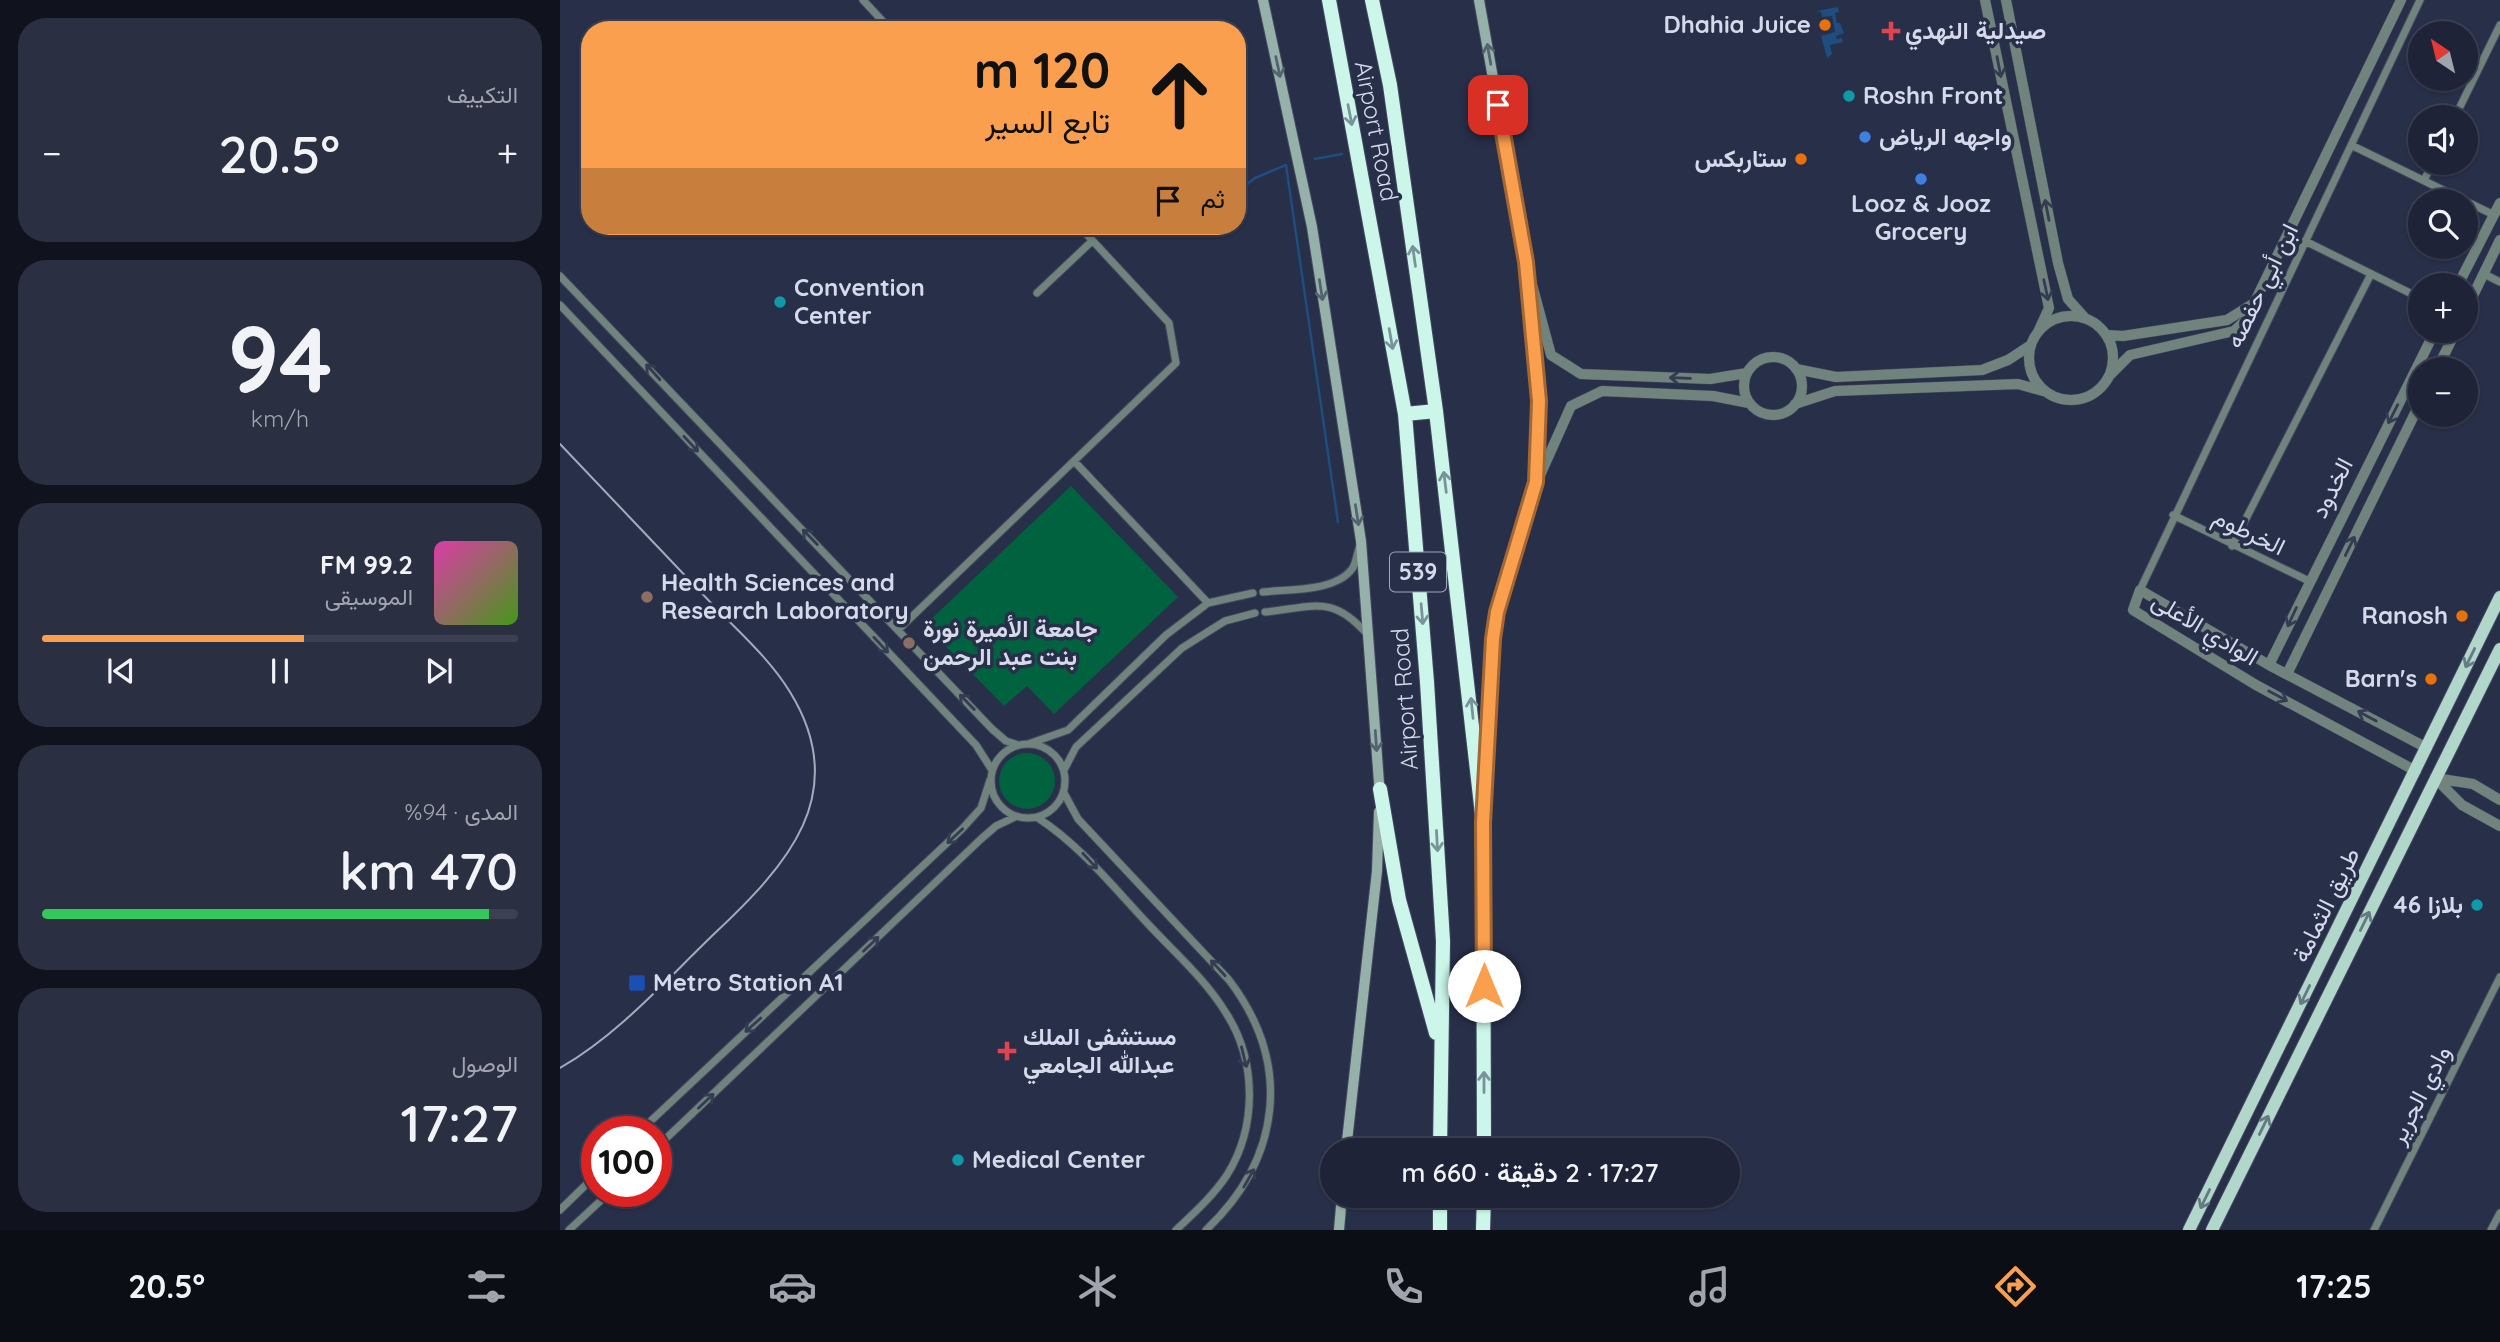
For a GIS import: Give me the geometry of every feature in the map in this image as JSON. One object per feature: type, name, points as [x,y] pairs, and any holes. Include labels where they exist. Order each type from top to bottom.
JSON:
[{"type":"highway","name":"Airport Road","points":[[1329,0],[1405,414],[1427,682],[1443,941],[1440,1138]]},
{"type":"highway","name":"Airport Road","points":[[1372,0],[1390,85],[1436,411],[1483,823],[1484,1138]]},
{"type":"highway","points":[[1405,414],[1436,411]]},
{"type":"highway","points":[[1380,789],[1399,900],[1441,1050]]},
{"type":"highway","points":[[1440,1208],[1440,1230]]},
{"type":"highway","points":[[1483,1230],[1484,1208]]},
{"type":"main road","points":[[1264,0],[1311,228],[1361,541],[1380,789],[1377,871],[1347,1138]]},
{"type":"main road","points":[[1479,0],[1526,262],[1539,401],[1536,482],[1497,612],[1483,823]]},
{"type":"main road","name":"طريق الثمامة","points":[[2189,1230],[2500,597]]},
{"type":"main road","name":"طريق الثمامة","points":[[2214,1229],[2500,649]]},
{"type":"main road","points":[[1339,1230],[1341,1208]]},
{"type":"street","points":[[863,0],[883,21]]},
{"type":"street","points":[[1985,0],[2049,308],[2032,345],[2032,372],[2049,393]]},
{"type":"street","points":[[2006,0],[2058,263],[2068,299],[2085,318],[2107,335],[2112,348],[2109,376]]},
{"type":"street","points":[[1536,482],[1571,406],[1602,391],[1713,396],[1749,403],[1764,414],[1773,415],[1783,413],[1795,404],[1835,391],[2018,384],[2062,399],[2089,396],[2130,355],[2234,331],[2246,320],[2256,301],[2402,0]]},
{"type":"street","name":"ابن أبي حفصه","points":[[2140,590],[2420,0]]},
{"type":"street","points":[[2461,105],[2500,25]]},
{"type":"street","points":[[2351,145],[2494,215]]},
{"type":"street","points":[[2424,180],[2427,175]]},
{"type":"street","points":[[2464,273],[2500,202]]},
{"type":"street","points":[[898,630],[1176,363],[1169,323],[1086,235]]},
{"type":"street","points":[[2478,286],[2500,240]]},
{"type":"street","points":[[2305,241],[2408,292]]},
{"type":"street","points":[[1037,293],[1091,242]]},
{"type":"street","points":[[1526,262],[1551,355],[1581,374],[1710,379],[1747,373]]},
{"type":"street","points":[[2232,546],[2371,274]]},
{"type":"street","points":[[2484,274],[2500,282]]},
{"type":"street","points":[[560,275],[1006,741],[1018,745],[1028,744],[1068,730],[1166,635],[1208,603],[1253,593]]},
{"type":"street","points":[[2107,335],[2123,336],[2227,320],[2256,301]]},
{"type":"street","points":[[560,305],[967,735],[992,769]]},
{"type":"street","points":[[2038,332],[2059,318],[2085,318]]},
{"type":"street","name":"الخدود","points":[[2269,665],[2429,343]]},
{"type":"street","points":[[1796,369],[1836,377],[1982,370],[2007,360],[2032,345]]},
{"type":"street","points":[[1749,403],[1744,385],[1747,373],[1758,361],[1767,358],[1786,360],[1796,369],[1801,383],[1795,404]]},
{"type":"street","name":"الخدود","points":[[2287,674],[2408,427]]},
{"type":"street","points":[[1074,461],[1208,603]]},
{"type":"street","name":"الخرطوم","points":[[2174,515],[2309,582]]},
{"type":"street","points":[[1263,592],[1322,585],[1342,578],[1353,568],[1361,541]]},
{"type":"street","name":"الوادي الأعلى","points":[[2416,771],[2256,685],[2133,610],[2140,590],[2269,665],[2427,748]]},
{"type":"street","points":[[1265,612],[1330,606],[1347,612],[1368,635]]},
{"type":"street","points":[[1206,1230],[1245,1186],[1263,1148],[1270,1086],[1263,1039],[1243,998],[1229,980],[1078,819],[1064,793],[1064,770],[1076,747],[1182,648],[1225,621],[1255,613]]},
{"type":"street","points":[[1028,744],[1050,751],[1064,770]]},
{"type":"street","points":[[656,1116],[962,829],[981,808],[992,769],[998,759],[1018,745]]},
{"type":"street","points":[[2435,778],[2473,785],[2500,800]]},
{"type":"street","points":[[2435,778],[2462,804],[2500,826]]},
{"type":"street","points":[[990,780],[996,802],[1015,817]]},
{"type":"street","points":[[672,1133],[996,825],[1015,817],[1038,818],[1049,813],[1064,793]]},
{"type":"street","points":[[1038,818],[1079,850],[1212,994],[1234,1027],[1242,1048],[1250,1092],[1242,1144],[1214,1192],[1176,1230]]},
{"type":"street","name":"وادي الجرير","points":[[2374,1230],[2500,977]]},
{"type":"street","points":[[560,1210],[581,1190]]},
{"type":"street","points":[[569,1230],[594,1207]]},
{"type":"street","points":[[2491,1230],[2500,1213]]},
{"type":"green space","points":[[1071,486],[1178,597],[1054,714],[1027,686],[1004,706],[925,625]]},
{"type":"green space","points":[[1027,753],[1038,755],[1047,761],[1053,770],[1053,792],[1047,801],[1038,807],[1027,809],[1016,807],[1007,801],[1001,792],[999,781],[1001,770],[1007,761],[1016,755]]},
{"type":"water","points":[[1838,7],[1839,12],[1835,13],[1837,23],[1840,23],[1844,33],[1836,36],[1837,39],[1842,38],[1843,42],[1830,45],[1832,54],[1827,58],[1821,36],[1835,32],[1832,16],[1822,17],[1821,12],[1816,11]]},
{"type":"waterway","points":[[1315,159],[1342,154]]},
{"type":"waterway","points":[[1246,185],[1255,178],[1286,165],[1338,522]]},
{"type":"tram line","points":[[560,444],[773,668],[790,692],[808,729],[815,763],[813,795],[803,826],[787,854],[766,881],[622,1023],[560,1068]]},
{"type":"place","name":"Dhahia Juice","points":[[1825,25]]},
{"type":"place","name":"صيدلية النهدي","points":[[1891,31]]},
{"type":"place","name":"Roshn Front","points":[[1849,96]]},
{"type":"place","name":"واجهه الرياض","points":[[1865,137]]},
{"type":"place","name":"ستاربكس","points":[[1801,159]]},
{"type":"place","name":"Looz & Jooz Grocery","points":[[1921,179]]},
{"type":"place","name":"Convention Center","points":[[780,302]]},
{"type":"place","name":"Health Sciences and Research Laboratory","points":[[647,597]]},
{"type":"place","name":"Ranosh","points":[[2462,616]]},
{"type":"place","name":"جامعة الأميرة نورة بنت عبد الرحمن","points":[[909,643]]},
{"type":"place","name":"Barn's","points":[[2431,679]]},
{"type":"place","name":"بلازا 46","points":[[2477,905]]},
{"type":"place","name":"Metro Station A1","points":[[637,983]]},
{"type":"place","name":"مستشفى الملك عبدالله الجامعي","points":[[1007,1051]]},
{"type":"place","name":"Medical Center","points":[[958,1160]]},
{"type":"route","points":[[1484,986],[1483,823],[1493,639],[1497,612],[1536,482],[1539,401],[1526,262],[1498,105]]}]
